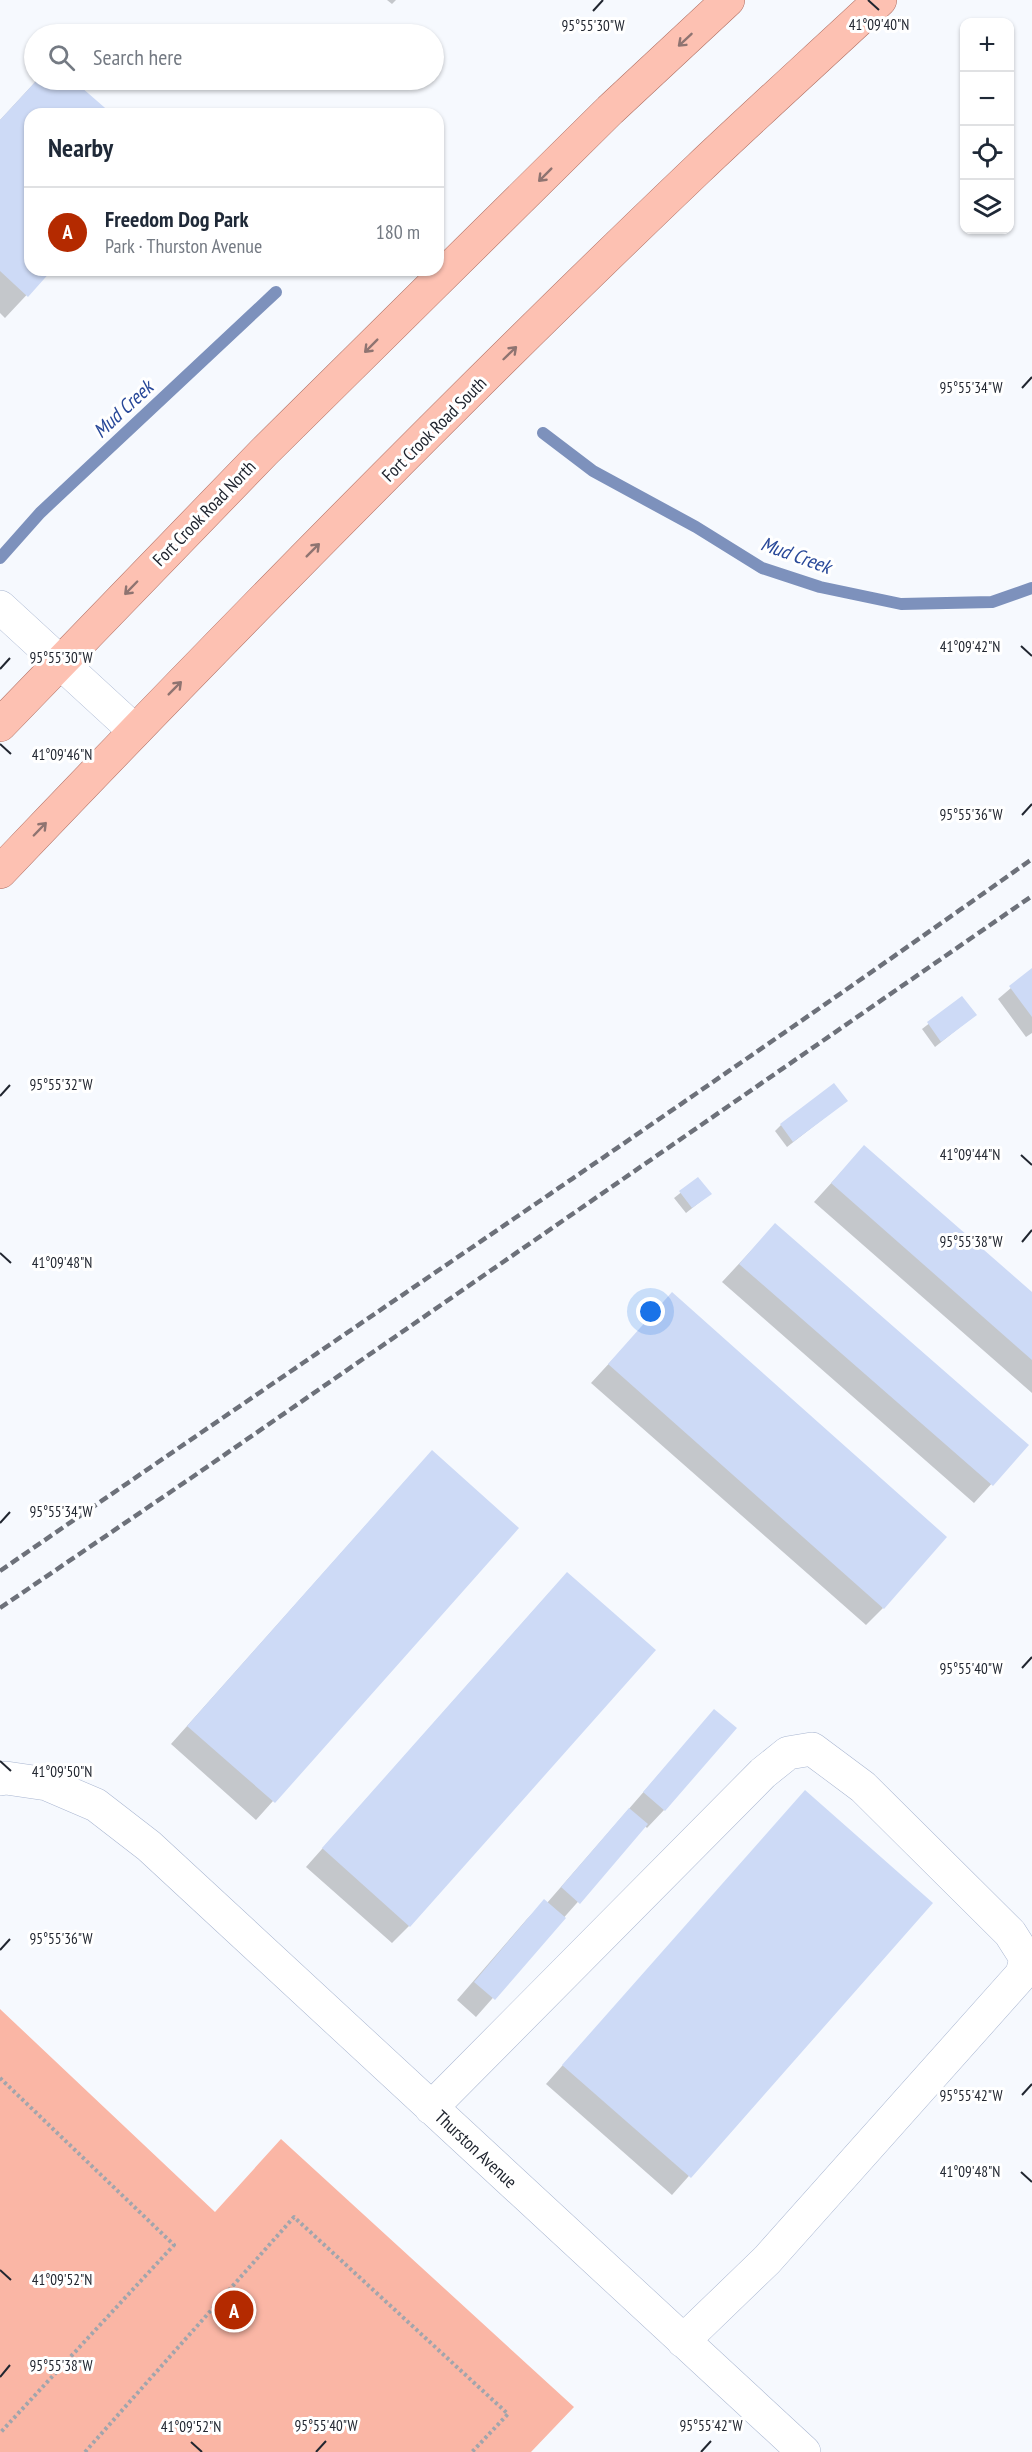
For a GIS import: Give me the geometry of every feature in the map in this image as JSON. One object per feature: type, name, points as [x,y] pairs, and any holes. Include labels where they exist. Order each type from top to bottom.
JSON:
[{"type":"main road","name":"Fort Crook Road North","points":[[444,274],[610,110],[728,0]]},
{"type":"main road","name":"Fort Crook Road South","points":[[0,872],[135,731],[520,343],[698,169],[880,0]]},
{"type":"main road","name":"Fort Crook Road North","points":[[0,725],[264,452],[442,276]]},
{"type":"street","points":[[3,610],[135,731]]},
{"type":"street","points":[[431,2108],[763,1773],[788,1753],[812,1749],[863,1787],[1010,1934],[1026,1958],[1022,1974],[767,2260],[683,2341]]},
{"type":"street","name":"Thurston Avenue","points":[[0,1779],[47,1784],[96,1805],[148,1846],[683,2341],[785,2446]]},
{"type":"path","points":[[0,2078],[174,2245],[0,2433]]},
{"type":"path","points":[[85,2452],[294,2217],[508,2414],[472,2452]]},
{"type":"shaded area","points":[[0,2009],[215,2212],[281,2139],[574,2407],[531,2452],[0,2452]]},
{"type":"building","points":[[28,90],[84,90],[105,108],[24,108],[24,276],[47,276],[28,297],[0,271],[0,120]]},
{"type":"building","points":[[1032,968],[1032,1017],[1009,986]]},
{"type":"building","points":[[962,996],[977,1015],[941,1042],[927,1022]]},
{"type":"building","points":[[834,1083],[848,1101],[793,1142],[780,1124]]},
{"type":"building","points":[[864,1145],[1032,1292],[1032,1360],[831,1183]]},
{"type":"building","points":[[698,1177],[712,1194],[692,1208],[679,1191]]},
{"type":"building","points":[[775,1223],[1029,1445],[993,1486],[739,1264]]},
{"type":"building","points":[[672,1292],[947,1537],[884,1609],[608,1364]]},
{"type":"building","points":[[432,1450],[519,1528],[275,1803],[187,1726]]},
{"type":"building","points":[[567,1572],[656,1650],[410,1927],[322,1848]]},
{"type":"building","points":[[714,1709],[737,1728],[665,1811],[643,1792]]},
{"type":"building","points":[[805,1790],[933,1903],[691,2178],[562,2065]]},
{"type":"building","points":[[629,1808],[648,1824],[580,1904],[561,1887]]},
{"type":"building","points":[[544,1899],[566,1918],[495,2000],[474,1982]]},
{"type":"waterway","name":"Mud Creek","points":[[0,558],[40,513],[276,292]]},
{"type":"waterway","name":"Mud Creek","points":[[543,433],[593,471],[696,527],[762,568],[820,587],[901,604],[992,602],[1032,588]]},
{"type":"railway","points":[[0,1571],[646,1128],[1032,859]]},
{"type":"railway","points":[[0,1608],[1032,896]]},
{"type":"place","name":"Freedom Dog Park","points":[[234,2310]]}]
